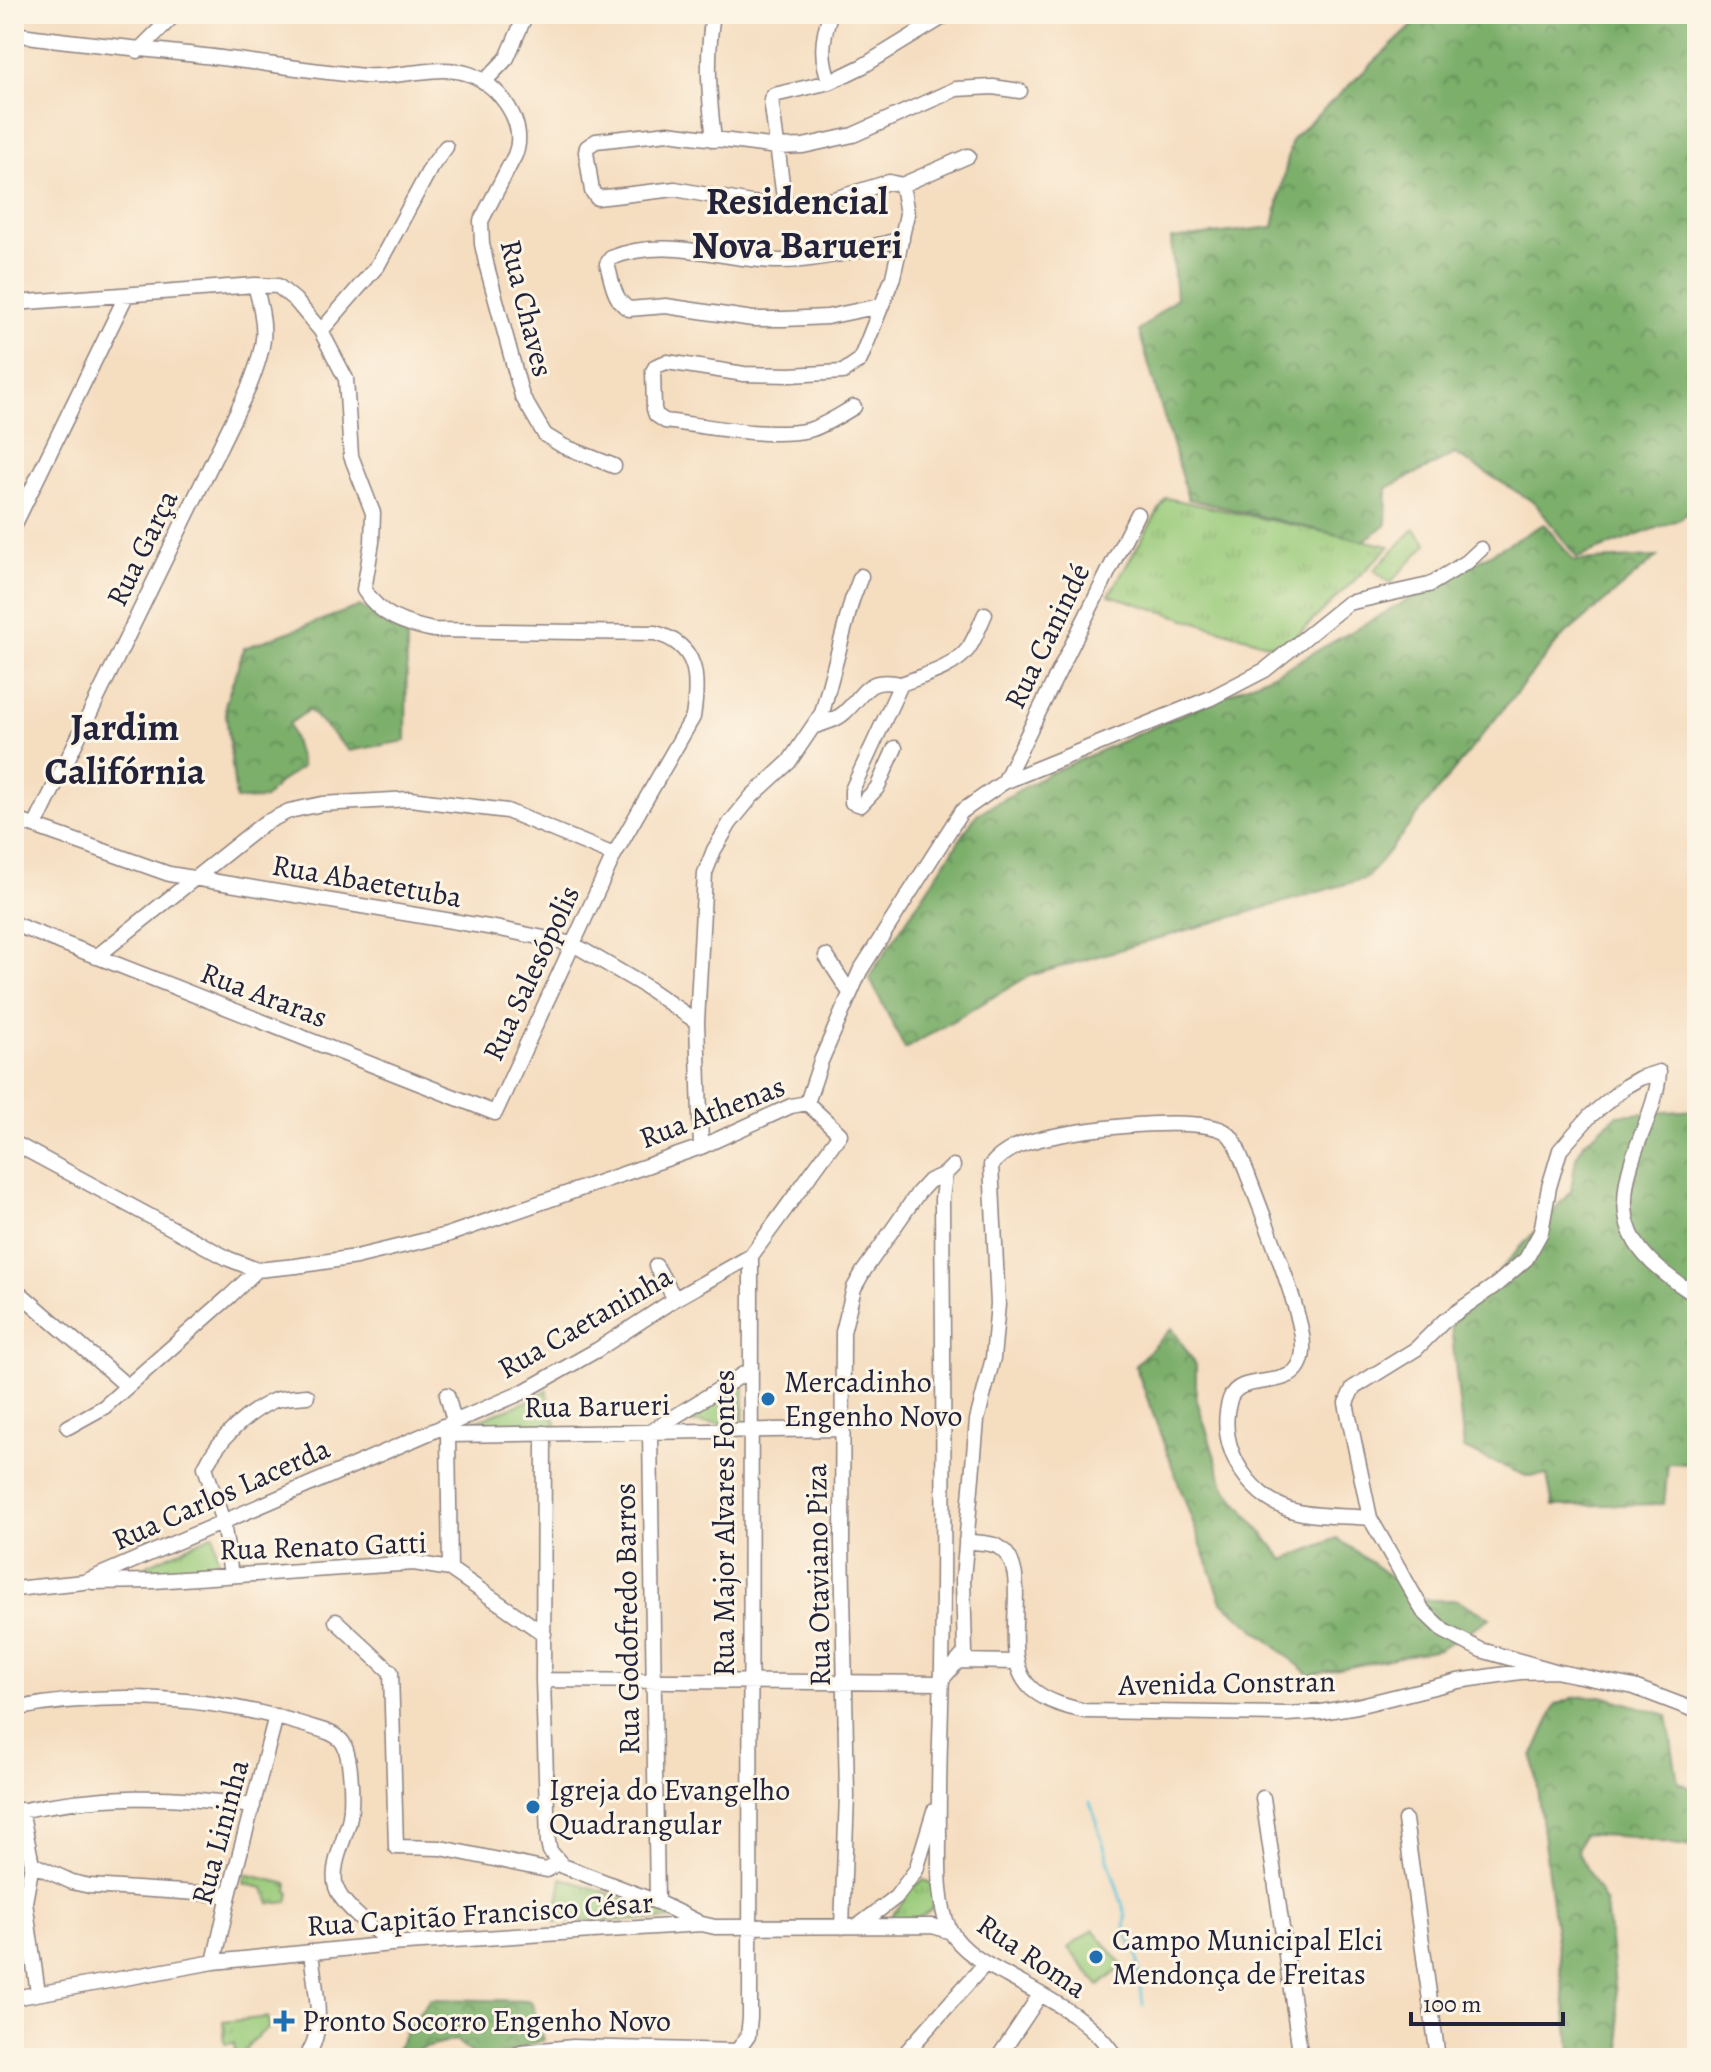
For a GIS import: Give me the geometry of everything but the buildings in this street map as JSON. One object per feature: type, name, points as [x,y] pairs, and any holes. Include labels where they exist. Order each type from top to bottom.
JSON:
[{"type":"street","points":[[138,51],[175,14]]},
{"type":"street","points":[[14,34],[370,76],[450,70],[469,74],[484,82],[507,58],[526,14]]},
{"type":"street","points":[[713,14],[708,43],[708,81],[714,140]]},
{"type":"street","points":[[830,14],[822,47],[823,66],[830,82]]},
{"type":"street","points":[[785,206],[771,99],[774,95],[830,82],[863,66],[948,14]]},
{"type":"street","name":"Rua Chaves","points":[[484,82],[505,103],[520,133],[520,144],[481,221],[487,267],[522,396],[545,435],[563,446],[614,466]]},
{"type":"street","points":[[968,156],[902,185],[889,182],[834,199],[785,206],[675,189],[597,198],[592,191],[586,152],[587,147],[596,141],[668,133],[777,147],[803,146],[853,135],[956,89],[993,87],[1020,91]]},
{"type":"street","points":[[321,331],[378,265],[431,167],[446,147]]},
{"type":"street","points":[[854,407],[812,429],[793,432],[738,430],[665,421],[656,415],[654,409],[653,371],[656,366],[667,362],[744,374],[790,375],[843,372],[860,360],[893,277],[907,214],[902,185]]},
{"type":"street","points":[[880,306],[827,317],[784,319],[753,319],[666,306],[629,309],[616,297],[607,264],[611,258],[642,249],[667,247],[775,261],[812,258],[902,239]]},
{"type":"street","points":[[14,303],[255,285]]},
{"type":"street","name":"Rua Salesópolis","points":[[255,285],[278,286],[287,293],[321,331],[346,379],[351,456],[373,513],[364,590],[380,609],[411,625],[433,630],[655,633],[671,637],[684,648],[696,674],[693,717],[614,855],[495,1113]]},
{"type":"street","name":"Rua Garça","points":[[35,826],[249,387],[264,342],[265,325],[255,285]]},
{"type":"street","points":[[14,526],[126,296]]},
{"type":"street","name":"Rua Canindé","points":[[1004,782],[1137,514]]},
{"type":"street","name":"Rua Athenas","points":[[257,1270],[356,1257],[447,1235],[701,1147],[791,1106],[807,1103],[850,993],[891,921],[961,812],[1004,782],[1211,698],[1265,670],[1348,603],[1429,585],[1458,568],[1481,549]]},
{"type":"street","points":[[701,1147],[697,1022],[705,873],[730,823],[752,796],[789,762],[822,713],[861,576]]},
{"type":"street","points":[[815,726],[840,716],[872,683],[901,684],[959,657],[968,649],[985,614]]},
{"type":"street","points":[[895,748],[871,796],[861,805],[854,803],[852,790],[901,684]]},
{"type":"street","points":[[96,957],[263,824],[289,811],[322,804],[410,799],[507,811],[614,855]]},
{"type":"street","name":"Rua Abaetetuba","points":[[14,819],[169,874],[573,944],[643,985],[697,1022]]},
{"type":"street","name":"Rua Araras","points":[[14,924],[495,1113]]},
{"type":"street","points":[[826,956],[850,993]]},
{"type":"street","points":[[1555,1671],[1481,1650],[1444,1631],[1423,1611],[1370,1518],[1348,1416],[1348,1396],[1353,1388],[1416,1349],[1444,1321],[1497,1284],[1526,1259],[1541,1232],[1560,1150],[1590,1116],[1626,1086],[1652,1073],[1659,1072],[1658,1087],[1632,1161],[1623,1199],[1625,1210],[1639,1251],[1663,1274],[1697,1296]]},
{"type":"street","points":[[751,1256],[840,1134],[807,1103]]},
{"type":"street","points":[[951,1932],[939,1874],[942,1681],[965,1653],[963,1579],[977,1420],[993,1358],[998,1304],[991,1165],[1015,1147],[1096,1128],[1204,1125],[1227,1132],[1235,1142],[1286,1277],[1301,1327],[1303,1350],[1301,1363],[1291,1374],[1275,1381],[1240,1385],[1231,1394],[1226,1410],[1229,1447],[1244,1476],[1266,1499],[1300,1513],[1370,1518]]},
{"type":"street","points":[[14,1143],[229,1259],[257,1270],[104,1407],[68,1427]]},
{"type":"street","name":"Rua Otaviano Piza","points":[[842,1927],[847,1796],[843,1332],[854,1288],[918,1193],[929,1181],[949,1170],[942,1199],[945,1512],[942,1681]]},
{"type":"street","name":"Rua Caetaninha","points":[[448,1427],[521,1393],[751,1256]]},
{"type":"street","name":"Rua Major Alvares Fontes","points":[[736,2054],[748,2036],[750,2018],[751,1256]]},
{"type":"street","points":[[656,1266],[675,1299]]},
{"type":"street","points":[[14,1288],[127,1386]]},
{"type":"street","points":[[650,1432],[750,1370]]},
{"type":"street","points":[[447,1395],[450,1569]]},
{"type":"street","points":[[231,1575],[223,1522],[205,1467],[224,1439],[261,1408],[277,1399],[307,1396]]},
{"type":"street","name":"Rua Barueri","points":[[448,1427],[544,1433],[843,1429]]},
{"type":"street","name":"Rua Carlos Lacerda","points":[[14,1589],[84,1582],[448,1427]]},
{"type":"street","name":"Rua Godofredo Barros","points":[[650,1432],[657,1902]]},
{"type":"street","points":[[544,1433],[543,1680],[548,1842],[559,1862],[576,1873],[657,1902],[702,1924]]},
{"type":"street","points":[[959,1661],[1016,1662],[1015,1579],[1008,1559],[968,1521]]},
{"type":"street","points":[[966,1541],[997,1546]]},
{"type":"street","name":"Rua Renato Gatti","points":[[84,1582],[154,1581],[414,1563],[450,1569],[544,1634]]},
{"type":"street","points":[[336,1621],[391,1672],[396,1847],[441,1848],[547,1870],[559,1862]]},
{"type":"street","name":"Avenida Constran","points":[[1016,1662],[1032,1690],[1062,1706],[1085,1711],[1321,1712],[1458,1681],[1520,1672],[1555,1671],[1634,1687],[1697,1711]]},
{"type":"street","points":[[543,1680],[942,1681]]},
{"type":"street","points":[[14,1709],[85,1700],[179,1700],[276,1716],[333,1735],[342,1741],[348,1768],[350,1817],[335,1875],[337,1889],[346,1903],[391,1944]]},
{"type":"street","name":"Rua Lininha","points":[[214,1962],[276,1716]]},
{"type":"street","points":[[38,1993],[20,1904],[32,1864],[18,1811],[45,1805],[140,1796],[195,1798],[253,1806]]},
{"type":"street","points":[[1263,1798],[1301,2058]]},
{"type":"street","points":[[858,1926],[896,1897],[916,1870],[939,1799]]},
{"type":"street","points":[[1405,1820],[1438,2058]]},
{"type":"street","points":[[32,1864],[72,1882],[90,1886],[229,1895]]},
{"type":"street","points":[[916,1870],[926,1868],[939,1874]]},
{"type":"street","points":[[920,1928],[935,1915],[943,1898]]},
{"type":"street","name":"Rua Capitão Francisco César","points":[[14,1998],[214,1962],[391,1944],[702,1924],[749,1934],[858,1926],[933,1926],[951,1932]]},
{"type":"street","name":"Rua Roma","points":[[951,1932],[985,1964],[1092,2029],[1116,2058]]},
{"type":"street","points":[[305,2058],[312,2049],[318,2025],[311,1952]]},
{"type":"street","points":[[901,2058],[985,1964]]},
{"type":"street","points":[[998,2058],[1040,1995]]},
{"type":"street","points":[[504,2058],[521,2052],[573,2047],[736,2054]]},
{"type":"green space","points":[[1425,14],[1697,14],[1697,506],[1680,519],[1577,558],[1535,503],[1455,454],[1387,488],[1386,525],[1363,541],[1188,499],[1139,331],[1176,298],[1171,239],[1273,227],[1292,139]]},
{"type":"green space","points":[[1166,498],[1390,546],[1283,649],[1109,595]]},
{"type":"green space","points":[[1544,524],[1574,561],[1657,557],[1559,640],[1367,878],[1029,976],[905,1049],[869,977],[977,814],[1048,774],[1284,669]]},
{"type":"green space","points":[[1414,529],[1427,544],[1390,583],[1374,570]]},
{"type":"green space","points":[[360,606],[407,637],[406,741],[349,751],[309,710],[289,724],[302,767],[280,782],[264,799],[236,800],[225,705],[244,648]]},
{"type":"green space","points":[[1697,1110],[1697,1481],[1692,1464],[1668,1463],[1664,1504],[1553,1506],[1547,1475],[1526,1476],[1464,1449],[1451,1325],[1571,1191],[1576,1157],[1585,1142],[1617,1115]]},
{"type":"green space","points":[[1172,1328],[1196,1365],[1196,1397],[1224,1486],[1284,1560],[1337,1538],[1423,1600],[1458,1600],[1490,1618],[1439,1649],[1310,1675],[1222,1602],[1135,1365]]},
{"type":"green space","points":[[744,1378],[743,1425],[683,1422],[683,1419]]},
{"type":"green space","points":[[547,1390],[557,1425],[459,1427],[526,1402]]},
{"type":"green space","points":[[214,1534],[219,1569],[134,1578],[130,1573]]},
{"type":"green space","points":[[1602,1696],[1667,1715],[1678,1782],[1697,1792],[1697,1848],[1633,1837],[1583,1834],[1577,1851],[1606,1904],[1623,2058],[1572,2058],[1533,1757],[1556,1705],[1575,1697]]},
{"type":"green space","points":[[245,1874],[288,1884],[288,1902],[270,1904],[264,1888],[244,1884]]},
{"type":"green space","points":[[562,1878],[688,1919],[555,1922]]},
{"type":"green space","points":[[923,1880],[933,1887],[933,1907],[914,1918],[891,1917],[913,1887]]},
{"type":"green space","name":"Campo Municipal Elci Mendonça de Freitas","points":[[1093,1929],[1123,1966],[1099,1986],[1068,1948]]},
{"type":"green space","points":[[430,1999],[531,2001],[544,2040],[492,2058],[476,2058],[456,2040],[421,2049],[406,2058],[392,2058],[406,2031]]},
{"type":"green space","points":[[268,2017],[269,2028],[250,2044],[245,2058],[236,2058],[234,2043],[225,2044],[223,2022]]},
{"type":"waterway","points":[[1090,1802],[1126,1916],[1125,1931],[1137,1954],[1143,2005]]},
{"type":"place","name":"Mercadinho Engenho Novo","points":[[768,1399]]},
{"type":"place","name":"Igreja do Evangelho Quadrangular","points":[[533,1807]]},
{"type":"place","name":"Campo Municipal Elci Mendonça de Freitas","points":[[1096,1957]]},
{"type":"place","name":"Pronto Socorro Engenho Novo","points":[[284,2021]]},
{"type":"district","name":"Residencial Nova Barueri","points":[[797,223]]},
{"type":"district","name":"Jardim Califórnia","points":[[125,749]]}]
